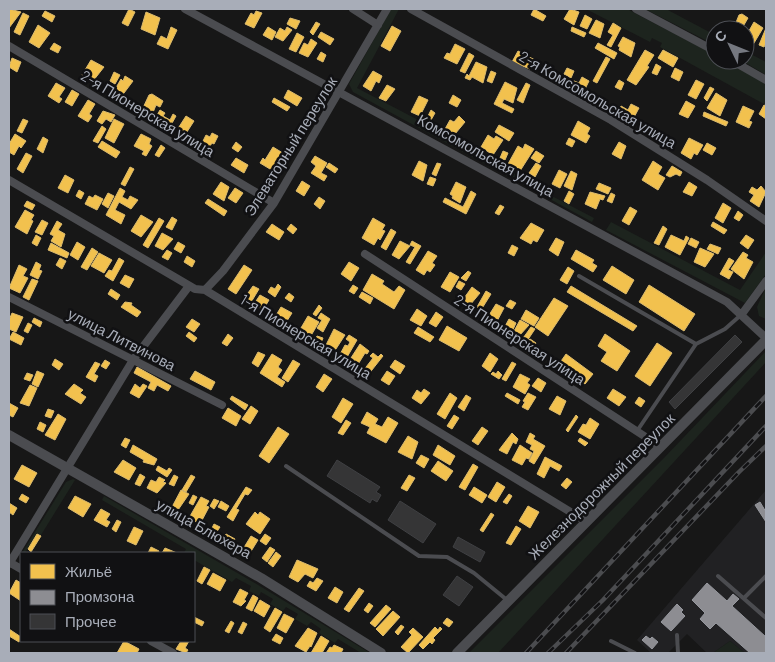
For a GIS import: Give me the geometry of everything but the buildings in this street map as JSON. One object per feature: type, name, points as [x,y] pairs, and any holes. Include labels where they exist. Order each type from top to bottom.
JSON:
[{"type":"street","name":"Комсомольская улица","points":[[185,9],[727,302],[742,314],[766,339]]},
{"type":"street","points":[[353,9],[378,25]]},
{"type":"street","name":"Элеваторный переулок","points":[[205,290],[223,271],[274,203],[387,9]]},
{"type":"street","name":"2-я Комсомольская улица","points":[[410,9],[611,120],[707,180],[766,221]]},
{"type":"street","points":[[636,9],[705,46]]},
{"type":"street","name":"2-я Пионерская улица","points":[[9,46],[274,203]]},
{"type":"street","points":[[748,70],[766,80]]},
{"type":"street","name":"1-я Пионерская улица","points":[[9,180],[189,286],[205,290],[587,522]]},
{"type":"street","name":"2-я Пионерская улица","points":[[365,254],[661,447]]},
{"type":"street","points":[[742,314],[766,281]]},
{"type":"street","points":[[9,563],[133,360],[189,286]]},
{"type":"street","name":"улица Литвинова","points":[[9,297],[222,405]]},
{"type":"street","name":"Железнодорожный переулок","points":[[457,653],[766,339]]},
{"type":"street","name":"улица Блюхера","points":[[9,435],[261,578],[381,653]]},
{"type":"street","points":[[152,642],[173,653]]},
{"type":"lane","points":[[579,276],[696,344]]},
{"type":"lane","points":[[637,431],[696,344],[725,329],[742,314]]},
{"type":"lane","points":[[286,466],[418,556],[447,557],[474,573],[509,602]]},
{"type":"lane","points":[[718,576],[766,618]]},
{"type":"lane","points":[[744,598],[766,576]]},
{"type":"lane","points":[[677,635],[678,653]]},
{"type":"lane","points":[[611,641],[636,653]]},
{"type":"shaded area","points":[[391,9],[399,9],[357,88],[527,177],[525,182],[594,218],[592,222],[353,92],[349,84]]},
{"type":"shaded area","points":[[586,9],[627,9],[705,50],[705,70],[742,70],[766,84],[766,105],[660,47],[662,43],[652,38],[650,42]]},
{"type":"shaded area","points":[[645,9],[666,9],[705,30],[705,40]]},
{"type":"shaded area","points":[[755,56],[766,62],[766,75],[755,68]]},
{"type":"shaded area","points":[[611,222],[740,290],[766,252],[766,274],[745,303],[606,230]]},
{"type":"shaded area","points":[[766,287],[766,319],[759,316],[757,307]]},
{"type":"shaded area","points":[[766,351],[766,362],[498,653],[469,653],[663,459]]},
{"type":"shaded area","points":[[75,480],[41,535],[37,533],[26,552],[23,552],[66,482]]},
{"type":"shaded area","points":[[766,490],[766,653],[745,653],[730,641],[713,653],[707,653],[687,634],[668,653],[651,653],[637,640]]},
{"type":"shaded area","points":[[104,496],[253,582],[370,653],[361,653],[338,639],[335,643],[319,633],[321,629],[311,622],[307,626],[295,619],[298,614],[286,607],[283,611],[270,604],[273,599],[261,592],[259,596],[249,591],[251,586],[236,578],[232,582],[195,561],[195,552],[184,552],[186,549],[102,500]]},
{"type":"shaded area","points":[[730,641],[745,653],[713,653]]},
{"type":"railway","points":[[526,653],[766,396]]},
{"type":"railway","points":[[548,653],[603,600],[766,426]]},
{"type":"railway","points":[[566,653],[766,446]]}]
